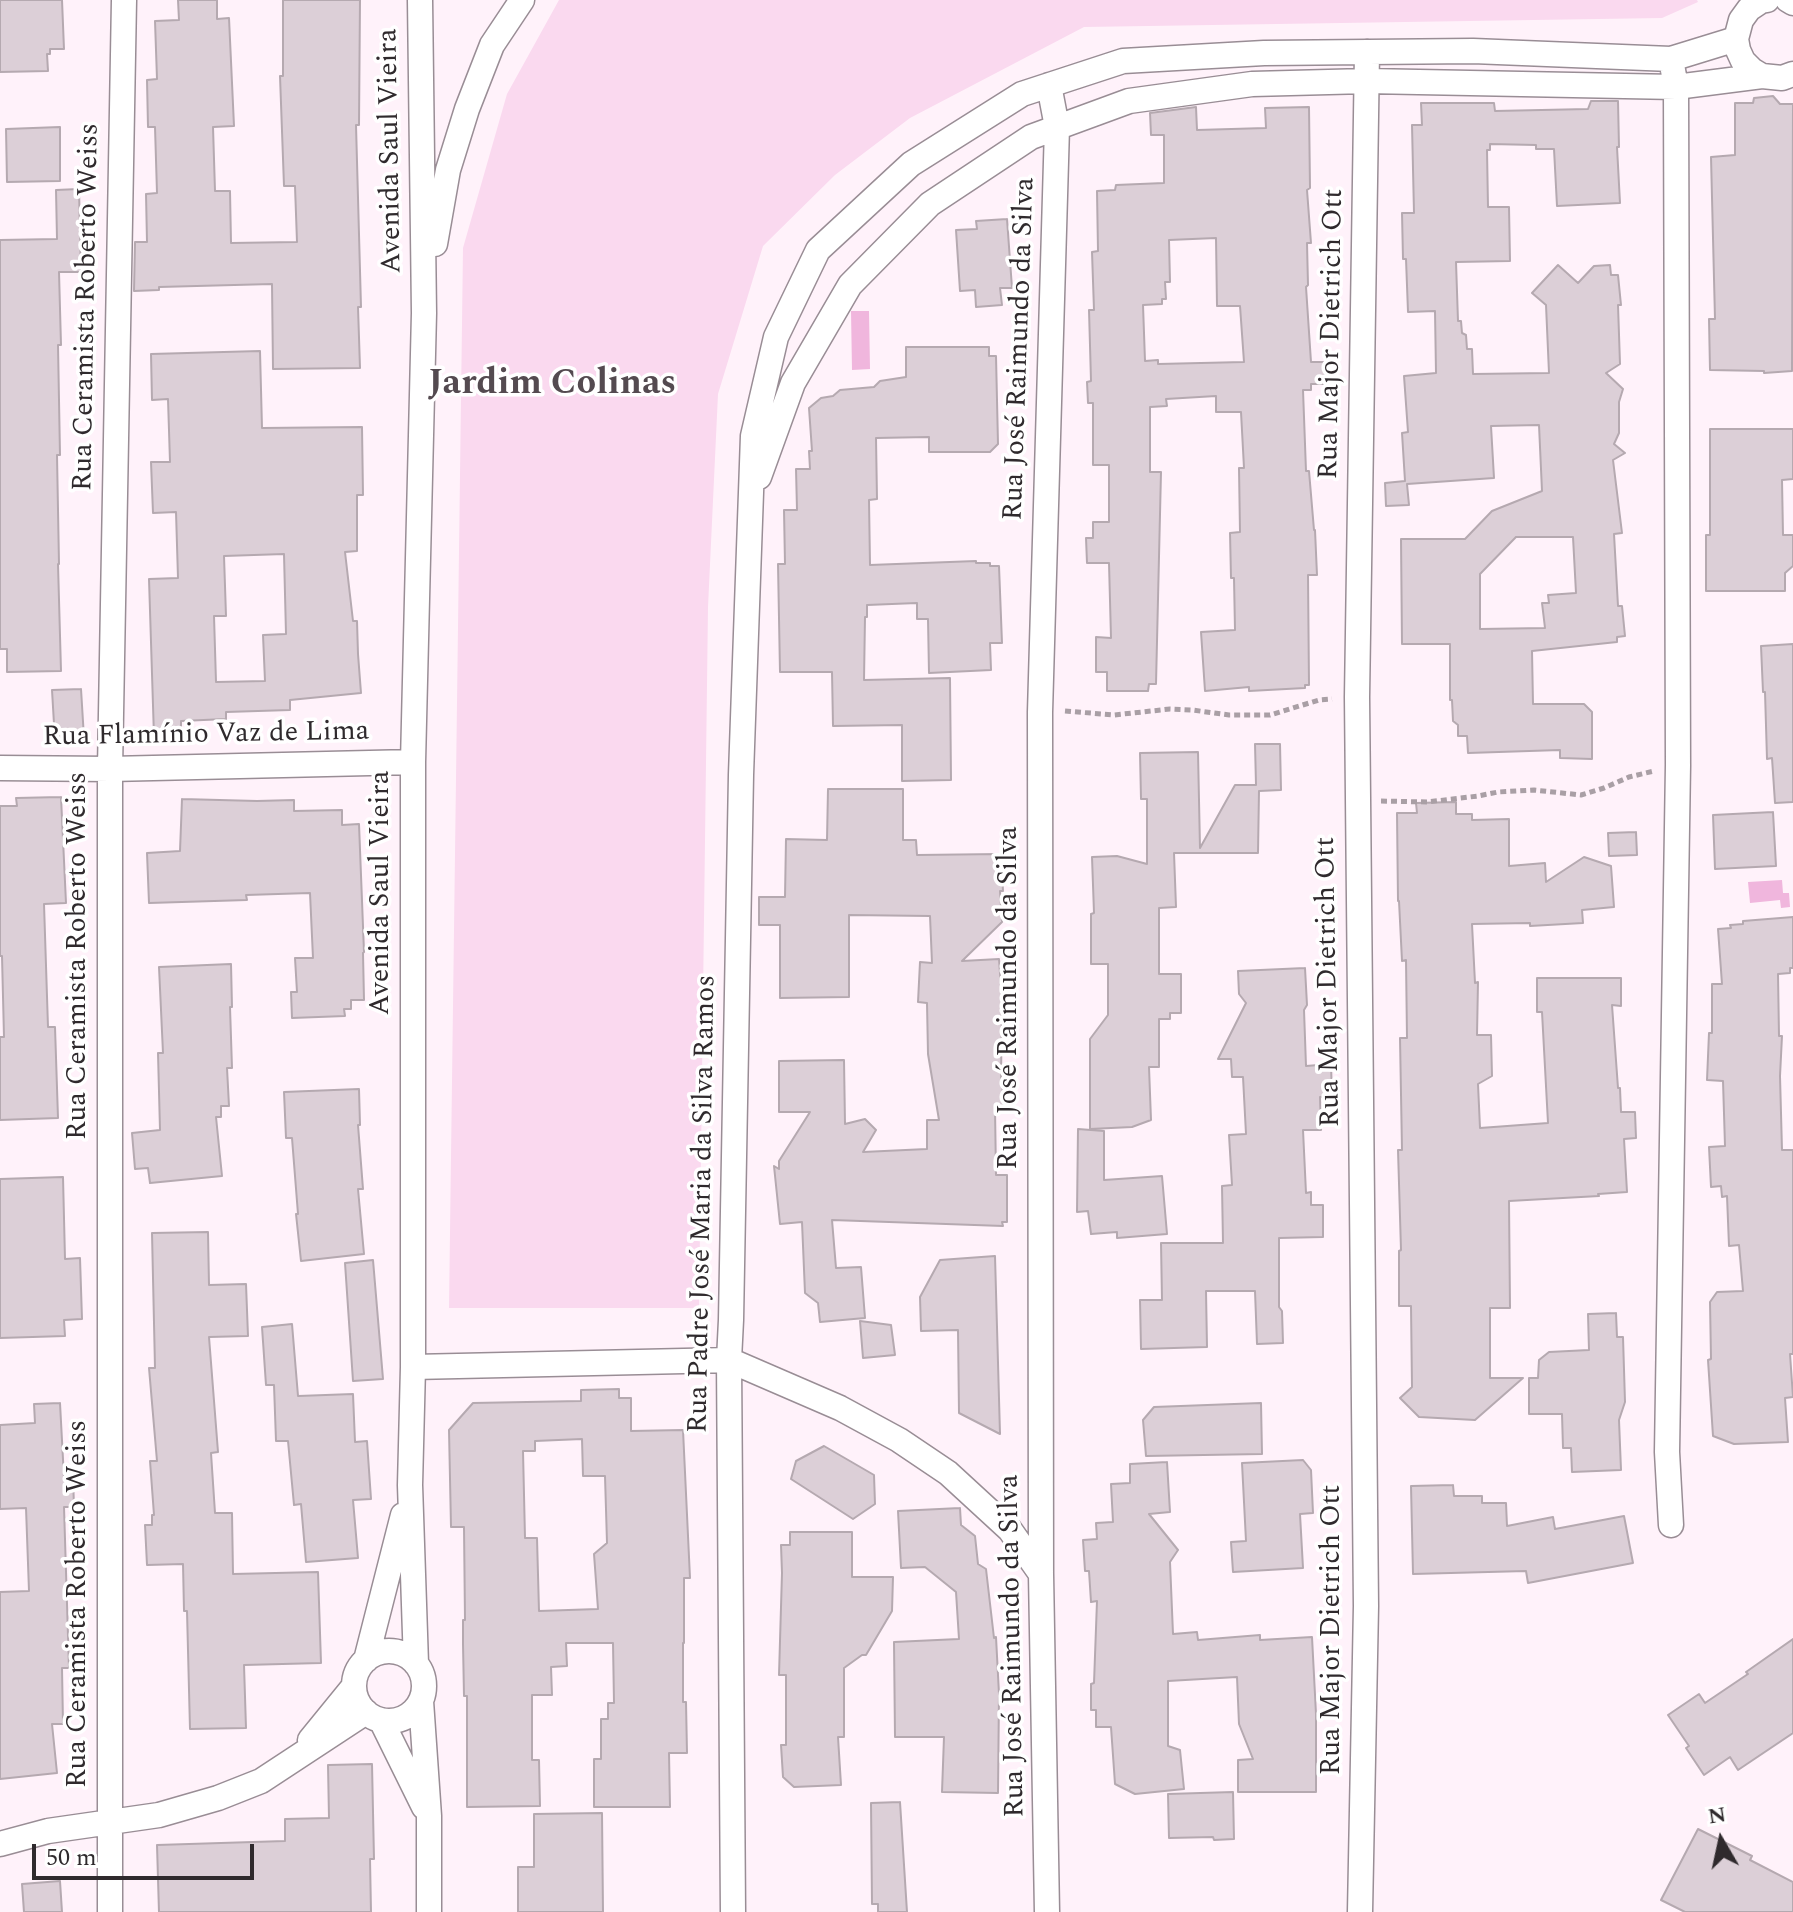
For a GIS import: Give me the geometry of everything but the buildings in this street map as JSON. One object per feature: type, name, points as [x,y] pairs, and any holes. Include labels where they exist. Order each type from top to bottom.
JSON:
[{"type":"street","name":"Rua Ceramista Roberto Weiss","points":[[110,1912],[110,769],[124,0]]},
{"type":"street","name":"Avenida Saul Vieira","points":[[416,1664],[410,1485],[413,1367],[413,762],[424,302],[420,0]]},
{"type":"street","name":"Avenida Saul Vieira","points":[[424,302],[448,170],[467,109],[492,45],[522,0]]},
{"type":"street","points":[[1762,76],[1743,61],[1738,50],[1737,19],[1767,0]]},
{"type":"street","name":"Rua Padre José Maria da Silva Ramos","points":[[733,1912],[729,1360],[741,775],[753,436],[776,337],[818,250],[911,164],[1022,94],[1123,61],[1264,53],[1473,51],[1671,59],[1737,19]]},
{"type":"street","name":"Rua Major Dietrich Ott","points":[[1360,1912],[1366,1590],[1357,697],[1367,52]]},
{"type":"street","points":[[1671,59],[1676,87],[1678,765],[1667,1452],[1671,1525]]},
{"type":"street","points":[[751,498],[793,383],[850,285],[930,204],[1031,137],[1129,101],[1252,84],[1367,81],[1676,87],[1793,75]]},
{"type":"street","name":"Rua José Raimundo da Silva","points":[[1047,1912],[1041,1574],[1040,712],[1057,127],[1049,85]]},
{"type":"street","name":"Rua Flamínio Vaz de Lima","points":[[0,768],[110,769],[413,762]]},
{"type":"street","points":[[413,1367],[729,1360],[840,1408],[899,1440],[948,1473],[1010,1530],[1041,1574]]},
{"type":"street","name":"Avenida Saul Vieira","points":[[366,1660],[410,1485]]},
{"type":"street","points":[[429,1816],[373,1716],[355,1695],[359,1667],[375,1654],[386,1651],[408,1656],[416,1664],[424,1681],[421,1701],[429,1816],[429,1912]]},
{"type":"street","points":[[295,1759],[354,1686]]},
{"type":"street","points":[[0,1844],[48,1831],[159,1815],[218,1798],[261,1781],[373,1716],[390,1721],[408,1715],[421,1701]]},
{"type":"path","points":[[1040,712],[1071,710],[1114,715],[1170,709],[1229,715],[1270,715],[1319,700],[1357,697]]},
{"type":"path","points":[[1359,801],[1427,802],[1534,790],[1581,795],[1629,777],[1678,765]]},
{"type":"shaded area","points":[[559,0],[1698,2],[1662,18],[1084,27],[910,118],[835,175],[763,246],[718,394],[708,607],[699,1308],[449,1308],[463,248],[507,94]]},
{"type":"shaded area","points":[[851,311],[869,311],[870,369],[852,370]]},
{"type":"shaded area","points":[[1782,880],[1783,893],[1789,893],[1790,907],[1781,908],[1780,900],[1750,903],[1748,882]]},
{"type":"district","name":"Jardim Colinas","points":[[552,386]]}]
